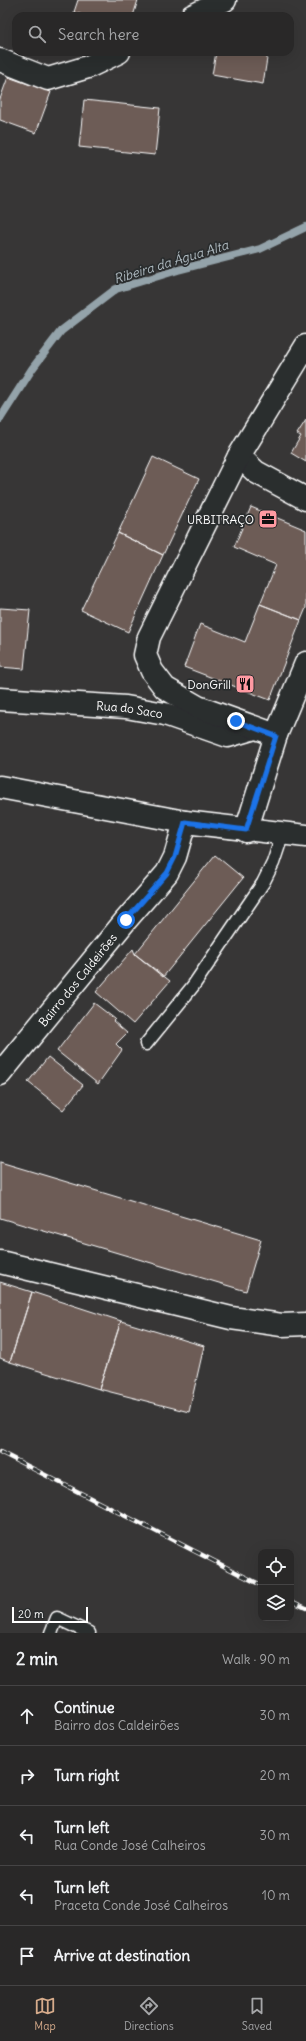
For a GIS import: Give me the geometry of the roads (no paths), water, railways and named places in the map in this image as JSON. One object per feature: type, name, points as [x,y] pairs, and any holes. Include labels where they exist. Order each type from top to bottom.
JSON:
[{"type":"street","points":[[200,12],[225,0]]},
{"type":"street","points":[[0,60],[48,79],[88,67],[111,56]]},
{"type":"street","points":[[276,736],[198,707],[165,688],[152,671],[145,655],[149,637],[239,456],[306,346]]},
{"type":"street","points":[[239,456],[256,472],[306,499]]},
{"type":"street","points":[[246,830],[276,736],[306,663]]},
{"type":"street","name":"Rua do Saco","points":[[0,699],[126,707],[165,714],[228,736],[255,728]]},
{"type":"street","points":[[0,786],[185,822],[306,836]]},
{"type":"street","name":"Bairro dos Caldeirões","points":[[0,1074],[116,932],[167,873],[175,857],[185,822]]},
{"type":"street","points":[[0,1262],[231,1318],[282,1325],[306,1324]]},
{"type":"lane","points":[[146,1044],[193,986],[263,883],[273,863],[283,833]]},
{"type":"lane","points":[[51,1633],[57,1618],[89,1633]]},
{"type":"waterway","name":"Ribeira da Água Alta","points":[[0,419],[32,369],[61,331],[116,289],[178,270],[260,249],[306,227]]},
{"type":"railway","points":[[0,1452],[258,1583]]},
{"type":"railway","points":[[294,1602],[306,1608]]},
{"type":"place","name":"URBITRAÇO","points":[[268,519]]},
{"type":"place","name":"DonGrill","points":[[245,684]]}]
